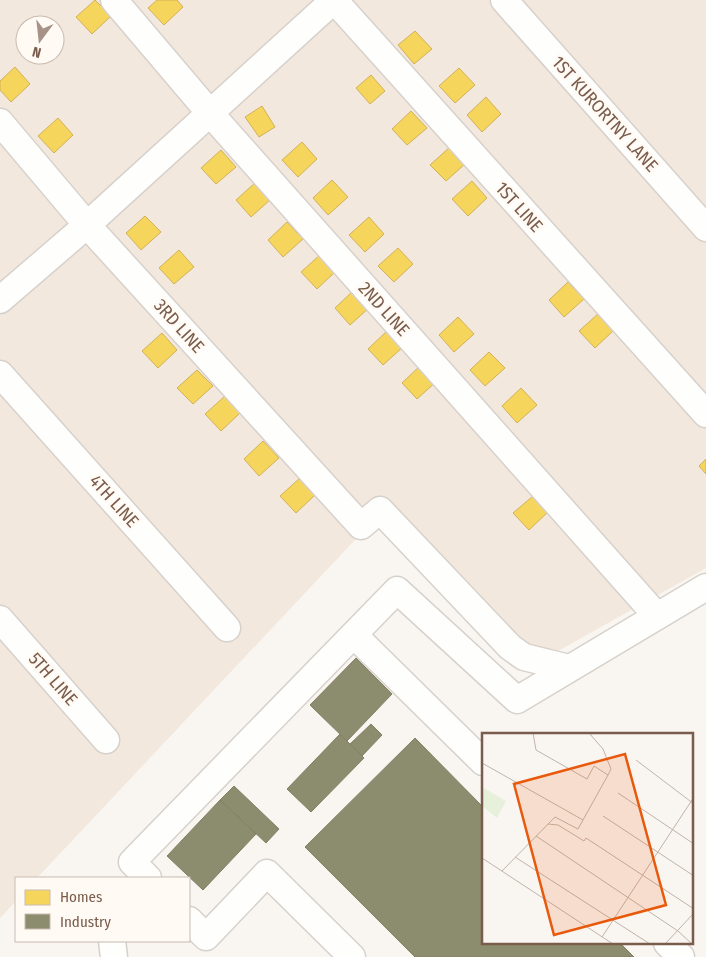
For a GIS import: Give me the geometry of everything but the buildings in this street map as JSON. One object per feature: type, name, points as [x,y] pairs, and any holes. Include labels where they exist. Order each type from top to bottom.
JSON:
[{"type":"street","name":"2ND LINE","points":[[114,0],[209,112],[657,616]]},
{"type":"street","points":[[0,300],[87,224],[334,0]]},
{"type":"street","name":"1ST LINE","points":[[334,0],[706,414]]},
{"type":"street","name":"1ST KURORTNY LANE","points":[[504,0],[706,228]]},
{"type":"street","name":"3RD LINE","points":[[0,122],[87,224],[361,526],[380,510],[510,647],[524,657],[569,668]]},
{"type":"street","name":"4TH LINE","points":[[0,374],[227,628]]},
{"type":"street","points":[[133,873],[397,590],[517,700],[706,587]]},
{"type":"street","name":"5TH LINE","points":[[0,619],[106,740]]},
{"type":"street","points":[[354,635],[482,760]]},
{"type":"street","points":[[190,921],[206,937],[267,873],[352,957]]},
{"type":"street","points":[[112,942],[114,957]]},
{"type":"street","points":[[668,944],[681,957]]},
{"type":"shaded area","points":[[0,0],[706,0],[706,568],[535,664],[384,509],[38,877],[15,877],[15,902],[0,918]]}]
